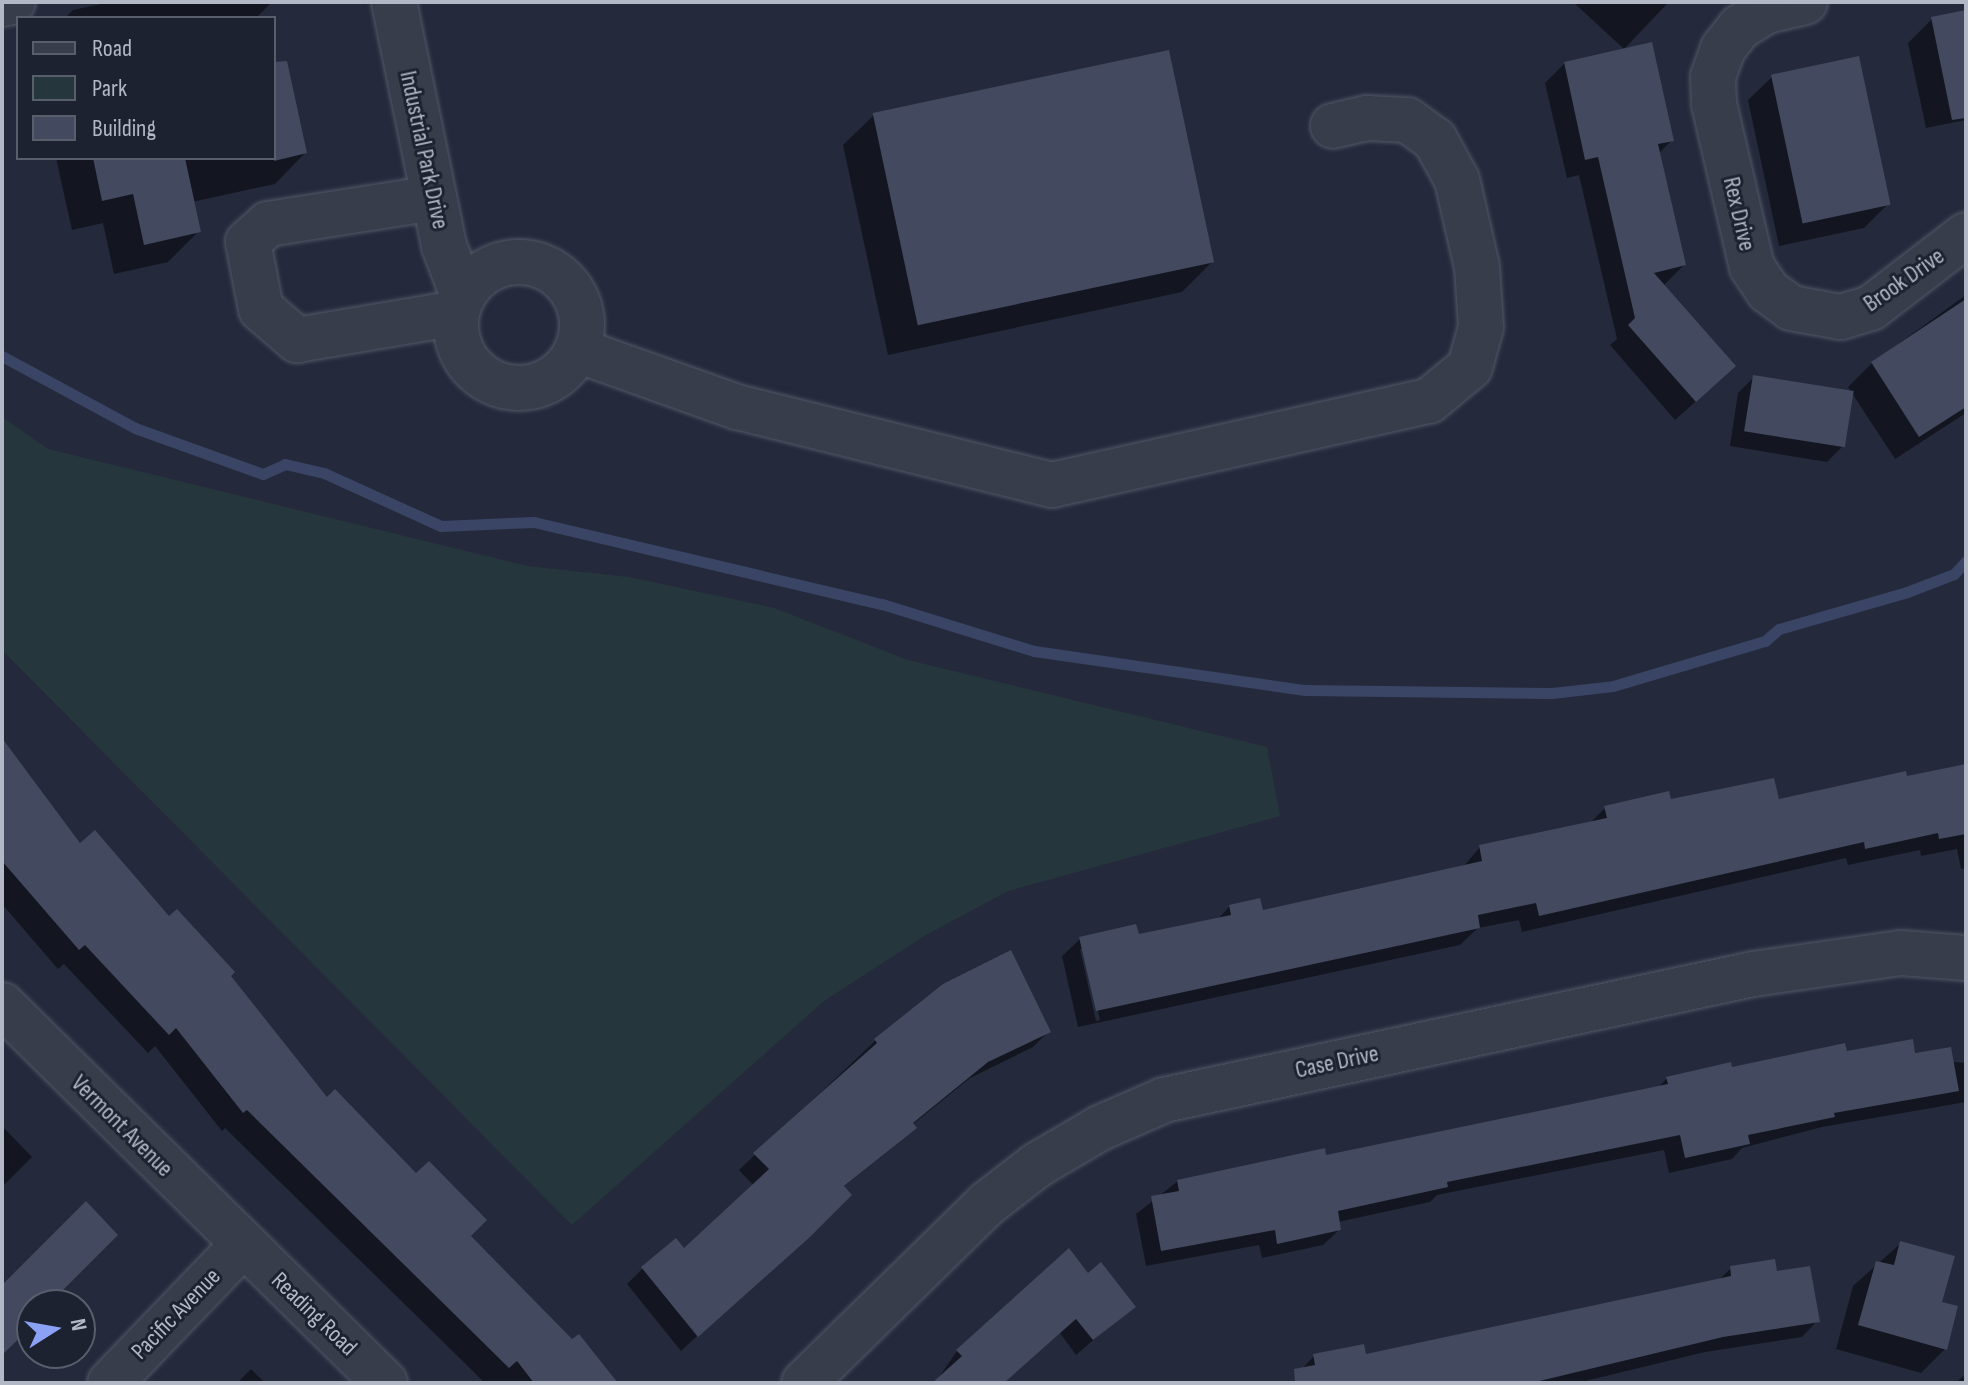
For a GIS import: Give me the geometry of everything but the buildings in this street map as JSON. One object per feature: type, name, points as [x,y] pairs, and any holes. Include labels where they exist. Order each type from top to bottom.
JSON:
[{"type":"street","points":[[2,4],[13,2]]},
{"type":"street","name":"Industrial Park Drive","points":[[394,2],[444,246],[460,304],[462,353],[491,382],[531,387],[566,368],[577,350]]},
{"type":"street","name":"Rex Drive","points":[[1791,308],[1768,291],[1752,267],[1714,104],[1713,77],[1723,49],[1740,27],[1766,11],[1805,2]]},
{"type":"street","points":[[434,198],[268,224],[248,242],[261,309],[297,340],[460,304],[494,267],[537,265],[557,274],[580,309],[577,350],[737,407],[1052,485],[1429,401],[1470,367],[1481,327],[1477,267],[1457,180],[1435,140],[1407,120],[1367,118],[1333,126]]},
{"type":"street","name":"Brook Drive","points":[[1791,308],[1841,317],[1871,308],[1966,235]]},
{"type":"street","name":"Case Drive","points":[[804,1383],[988,1203],[1037,1165],[1164,1100],[1753,974],[1901,953],[1966,958]]},
{"type":"street","name":"Vermont Avenue","points":[[2,1005],[242,1246]]},
{"type":"street","name":"Pacific Avenue","points":[[110,1383],[242,1246]]},
{"type":"street","name":"Reading Road","points":[[242,1246],[385,1383]]},
{"type":"green space","points":[[2,417],[48,449],[527,566],[629,577],[774,608],[908,660],[1267,747],[1280,816],[1008,891],[924,936],[824,1001],[572,1225],[2,650]]},
{"type":"waterway","points":[[2,356],[135,428],[263,474],[285,464],[324,473],[441,526],[534,522],[882,604],[1034,651],[1305,690],[1552,693],[1613,686],[1765,641],[1779,629],[1907,592],[1954,574],[1966,561]]}]
